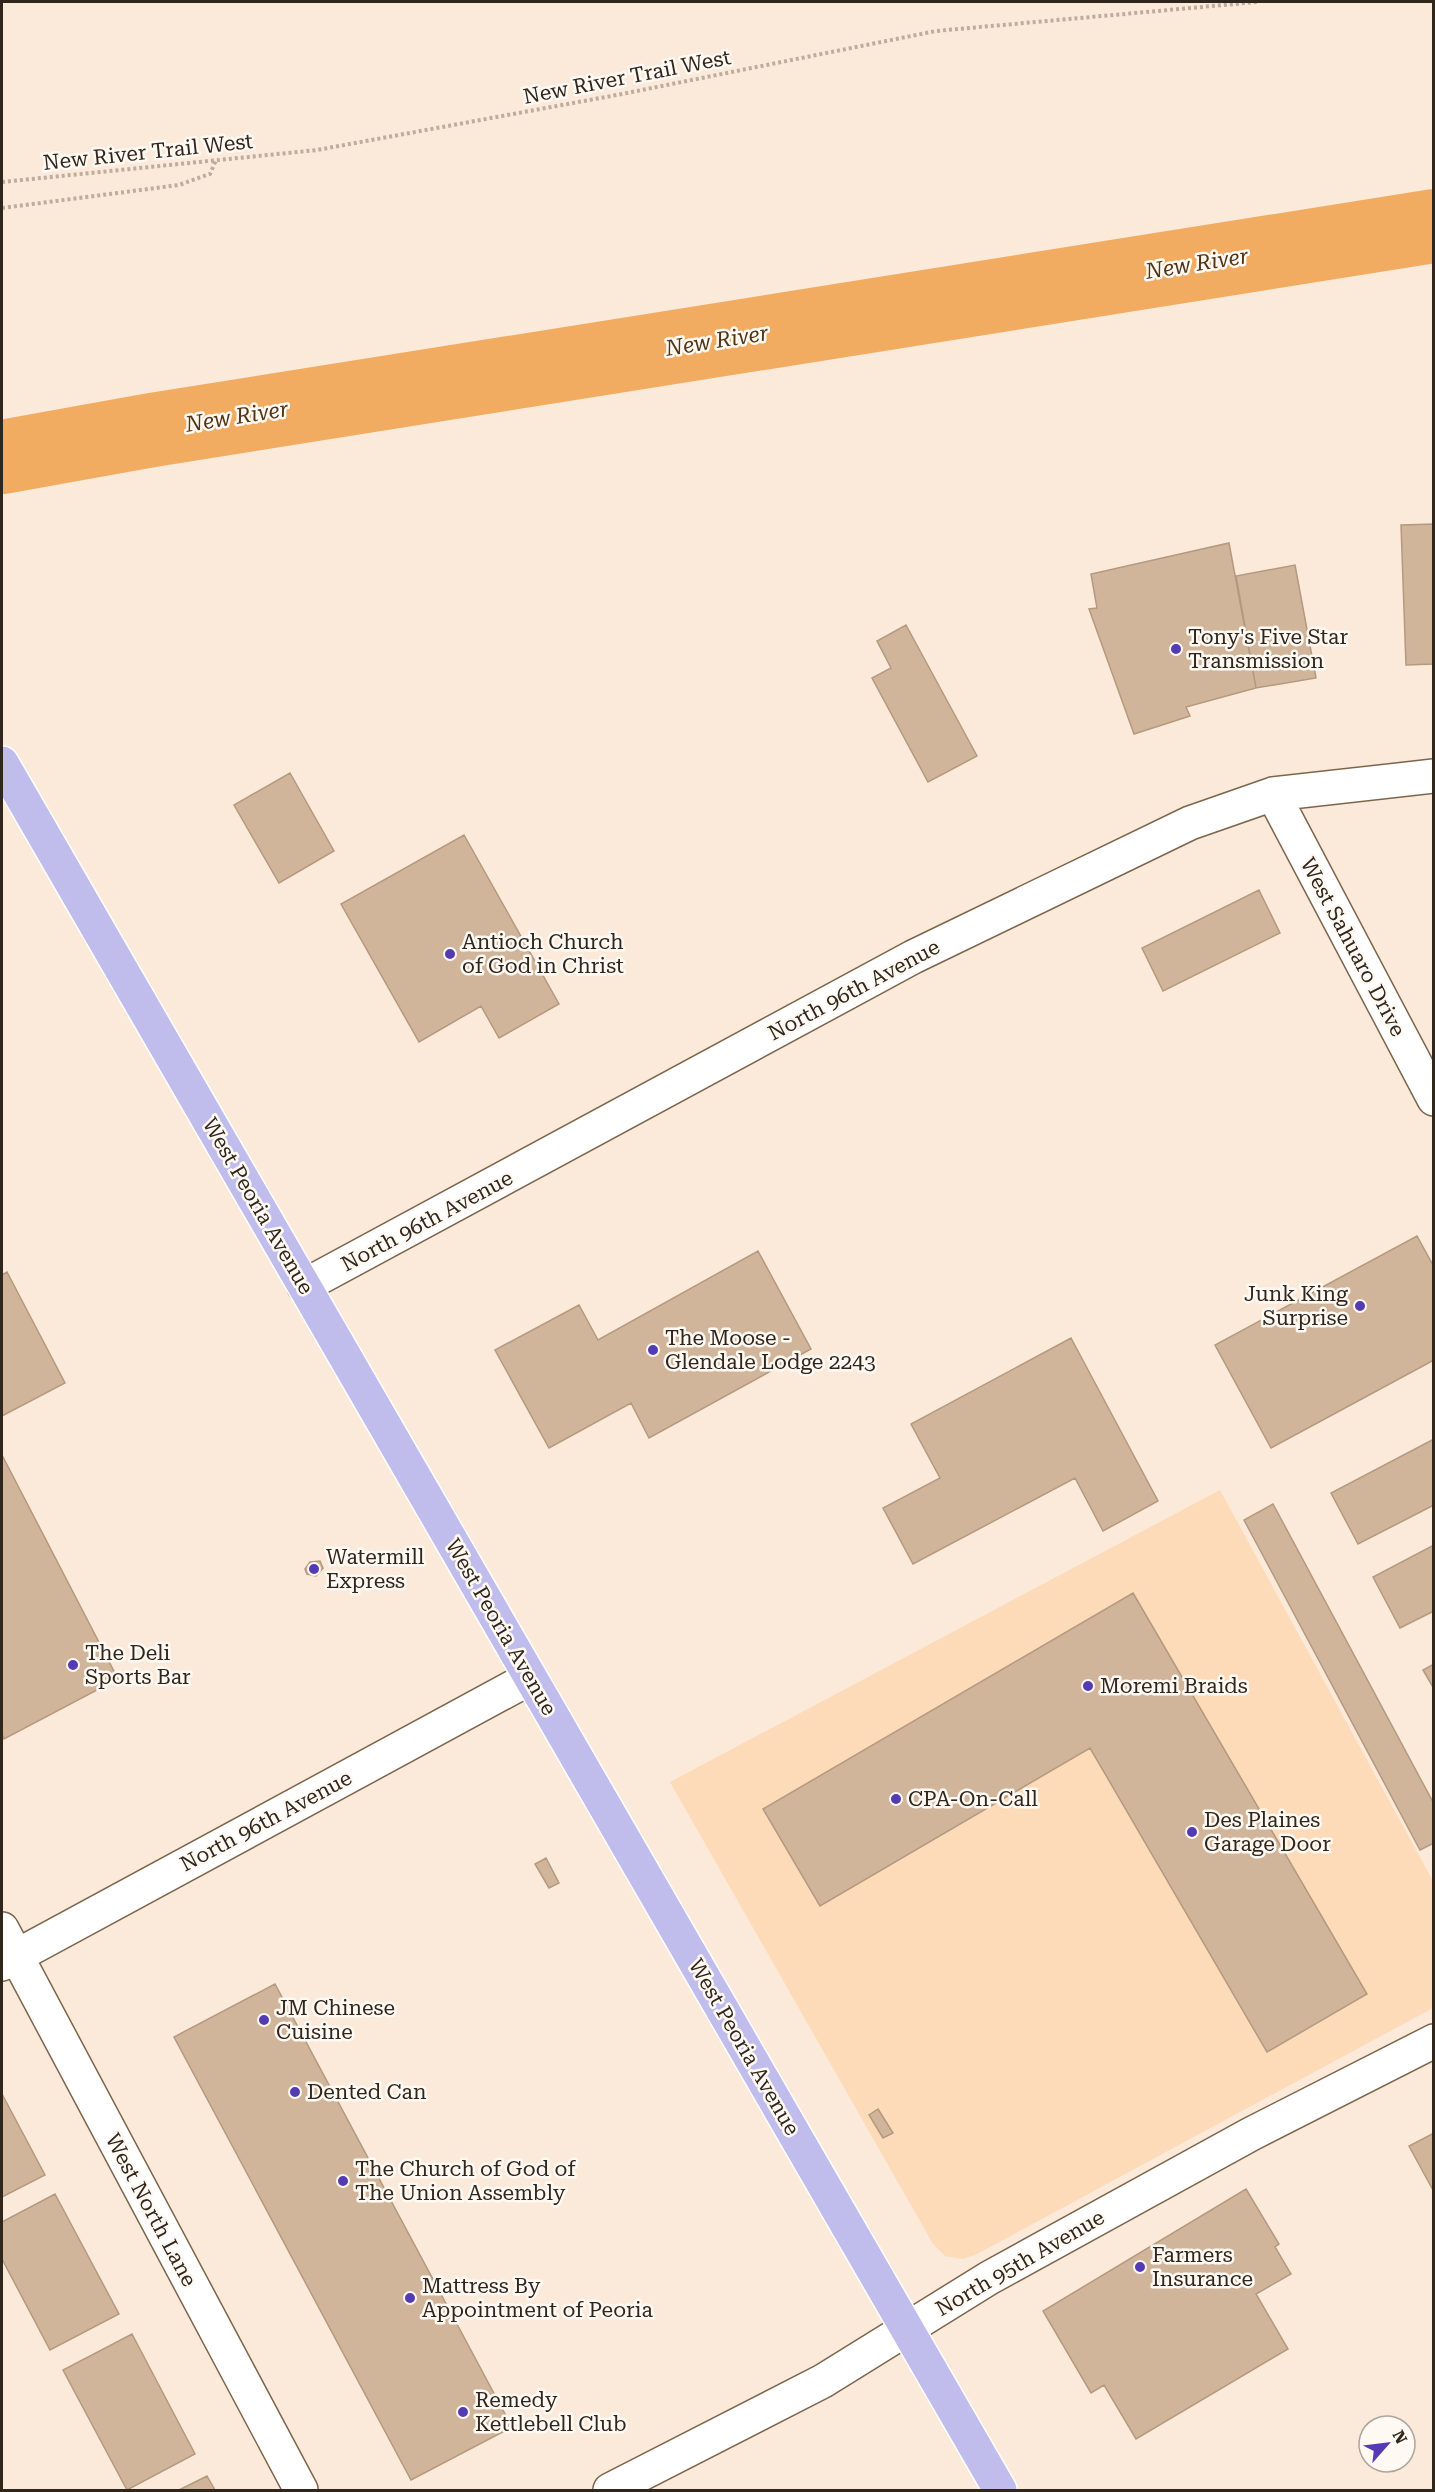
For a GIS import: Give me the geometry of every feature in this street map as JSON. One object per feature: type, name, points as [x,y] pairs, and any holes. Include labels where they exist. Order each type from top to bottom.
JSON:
[{"type":"main road","name":"West Peoria Avenue","points":[[2,763],[1000,2490]]},
{"type":"street","name":"North 96th Avenue","points":[[304,1286],[913,957],[1190,823],[1273,794],[1434,776]]},
{"type":"street","name":"West Sahuaro Drive","points":[[1273,794],[1434,1099]]},
{"type":"street","name":"North 96th Avenue","points":[[6,1949],[530,1678]]},
{"type":"street","name":"West North Lane","points":[[6,1949],[301,2490]]},
{"type":"street","name":"North 95th Avenue","points":[[610,2490],[823,2381],[989,2278],[1220,2151],[1434,2041]]},
{"type":"path","name":"New River Trail West","points":[[2,182],[317,150],[622,94],[936,31],[1257,2]]},
{"type":"path","points":[[2,208],[179,185],[210,174],[216,160]]},
{"type":"shaded area","points":[[1220,1490],[1433,1881],[1433,2008],[977,2254],[963,2259],[945,2256],[933,2244],[670,1782]]},
{"type":"building","points":[[1434,524],[1434,664],[1406,665],[1401,525]]},
{"type":"building","name":"Tony's Five Star Transmission","points":[[1229,543],[1256,688],[1186,707],[1190,716],[1134,734],[1089,609],[1097,608],[1091,574]]},
{"type":"building","points":[[1295,565],[1316,678],[1256,688],[1236,576]]},
{"type":"building","points":[[906,625],[977,756],[928,782],[872,678],[891,668],[877,641]]},
{"type":"building","points":[[290,773],[334,851],[279,883],[234,805]]},
{"type":"building","name":"Antioch Church of God in Christ","points":[[464,835],[559,1004],[499,1038],[481,1006],[419,1042],[341,904]]},
{"type":"building","points":[[1259,890],[1280,933],[1163,991],[1142,948]]},
{"type":"building","name":"Junk King Surprise","points":[[1417,1236],[1434,1267],[1434,1360],[1271,1448],[1215,1345]]},
{"type":"building","name":"The Moose - Glendale Lodge 2243","points":[[758,1251],[811,1349],[649,1438],[631,1403],[549,1448],[495,1350],[579,1305],[598,1340]]},
{"type":"building","points":[[7,1272],[65,1383],[2,1416],[2,1275]]},
{"type":"building","points":[[1071,1338],[1158,1501],[1103,1531],[1075,1478],[913,1564],[883,1508],[940,1478],[911,1424]]},
{"type":"building","points":[[1434,1439],[1434,1505],[1358,1544],[1331,1493]]},
{"type":"building","points":[[2,1455],[118,1679],[4,1739],[2,1734]]},
{"type":"building","points":[[1273,1504],[1434,1804],[1434,1843],[1420,1850],[1244,1520]]},
{"type":"building","points":[[1434,1545],[1434,1611],[1400,1628],[1373,1577]]},
{"type":"building","name":"Watermill Express","points":[[320,1561],[323,1568],[316,1576],[307,1574],[305,1569],[310,1562]]},
{"type":"building","points":[[1133,1593],[1367,1994],[1267,2052],[1090,1748],[820,1906],[763,1809]]},
{"type":"building","points":[[1434,1664],[1434,1689],[1423,1670]]},
{"type":"building","points":[[546,1858],[559,1883],[549,1888],[535,1864]]},
{"type":"building","points":[[275,1984],[512,2427],[411,2480],[174,2037]]},
{"type":"building","points":[[2,2094],[45,2175],[2,2197]]},
{"type":"building","points":[[878,2109],[893,2133],[883,2138],[869,2115]]},
{"type":"building","points":[[1434,2133],[1434,2192],[1409,2146]]},
{"type":"building","points":[[1246,2189],[1279,2244],[1275,2247],[1291,2274],[1256,2294],[1288,2349],[1136,2439],[1104,2385],[1091,2393],[1043,2311]]},
{"type":"building","points":[[55,2194],[119,2314],[50,2350],[2,2259],[2,2222]]},
{"type":"building","points":[[132,2334],[195,2454],[127,2490],[63,2370]]},
{"type":"building","points":[[207,2476],[215,2490],[179,2490]]},
{"type":"waterway","name":"New River","points":[[2,457],[152,430],[1434,226]]},
{"type":"place","name":"Tony's Five Star Transmission","points":[[1176,649]]},
{"type":"place","name":"Antioch Church of God in Christ","points":[[450,954]]},
{"type":"place","name":"Junk King Surprise","points":[[1360,1306]]},
{"type":"place","name":"The Moose - Glendale Lodge 2243","points":[[653,1350]]},
{"type":"place","name":"Watermill Express","points":[[314,1569]]},
{"type":"place","name":"The Deli Sports Bar","points":[[73,1665]]},
{"type":"place","name":"Moremi Braids","points":[[1088,1686]]},
{"type":"place","name":"CPA-On-Call","points":[[896,1799]]},
{"type":"place","name":"Des Plaines Garage Door","points":[[1192,1832]]},
{"type":"place","name":"JM Chinese Cuisine","points":[[264,2020]]},
{"type":"place","name":"Dented Can","points":[[295,2092]]},
{"type":"place","name":"The Church of God of The Union Assembly","points":[[343,2181]]},
{"type":"place","name":"Farmers Insurance","points":[[1140,2267]]},
{"type":"place","name":"Mattress By Appointment of Peoria","points":[[410,2298]]},
{"type":"place","name":"Remedy Kettlebell Club","points":[[463,2412]]}]
